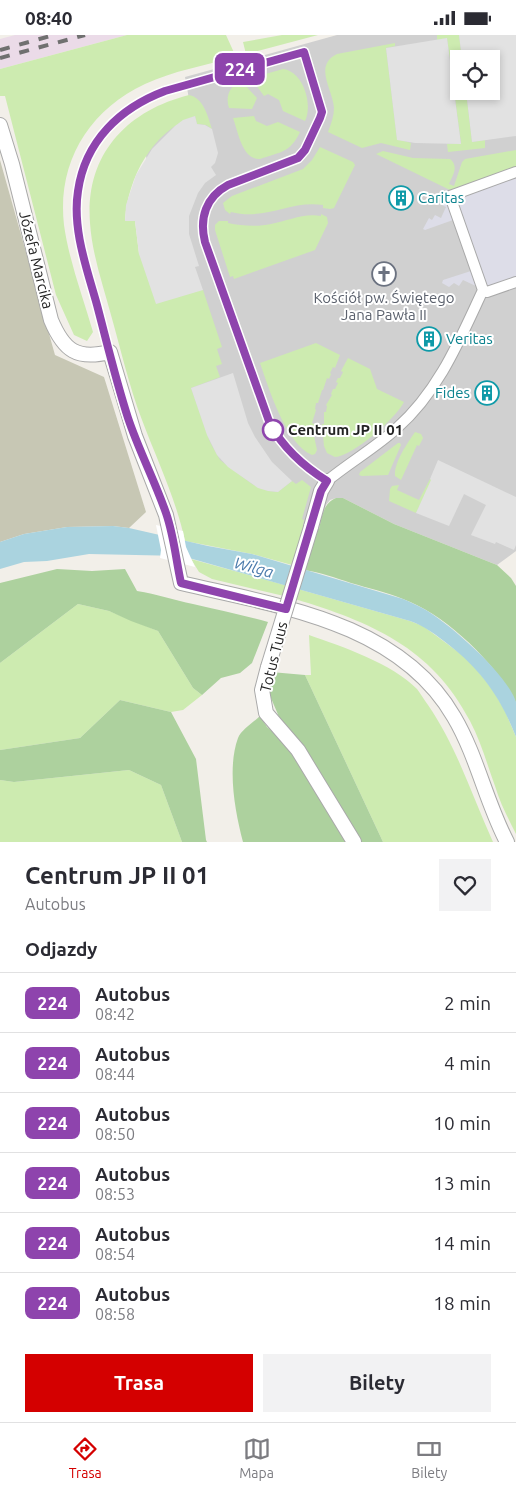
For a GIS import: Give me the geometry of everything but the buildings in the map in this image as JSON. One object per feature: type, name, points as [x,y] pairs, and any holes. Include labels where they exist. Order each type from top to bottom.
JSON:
[{"type":"street","name":"Józefa Marcika","points":[[0,125],[12,164],[44,295],[56,333],[64,344],[77,354],[90,356],[110,352],[128,416],[170,528],[181,583],[299,612],[345,627],[378,643],[409,663],[436,690],[455,718],[473,758],[496,820],[507,842]]},
{"type":"street","points":[[327,481],[376,446],[418,406],[444,369],[484,290],[450,196],[516,172]]},
{"type":"street","points":[[484,290],[487,292],[516,282]]},
{"type":"street","name":"Totus Tuus","points":[[327,481],[321,491],[262,690],[266,713],[298,750],[354,842]]},
{"type":"shaded area","points":[[15,35],[127,35],[0,69],[0,39]]},
{"type":"shaded area","points":[[337,35],[516,35],[516,551],[497,565],[394,524],[343,498],[330,500],[326,505],[319,529],[276,552],[204,465],[144,145],[189,99],[185,77]]},
{"type":"shaded area","points":[[459,35],[516,35],[516,136],[472,142],[467,100],[500,100],[500,50],[461,50]]},
{"type":"shaded area","points":[[447,38],[450,61],[450,100],[455,100],[461,144],[415,143],[397,140],[386,48]]},
{"type":"shaded area","points":[[195,116],[197,124],[205,125],[212,129],[218,153],[215,163],[211,167],[216,175],[205,183],[198,193],[189,216],[189,234],[199,266],[195,267],[203,290],[156,304],[139,254],[135,221],[125,221],[126,205],[136,175],[152,149],[175,126],[183,120]]},
{"type":"shaded area","points":[[0,160],[55,355],[104,377],[146,512],[129,528],[113,526],[67,527],[24,534],[0,542]]},
{"type":"shaded area","points":[[516,167],[516,286],[493,294],[463,280],[459,286],[454,283],[449,287],[442,283],[443,280],[471,271],[453,220],[425,230],[423,229],[429,218],[432,220],[435,215],[441,218],[446,207],[442,205],[450,190]]},
{"type":"shaded area","points":[[233,373],[248,423],[255,437],[272,462],[292,481],[278,492],[258,488],[228,467],[217,455],[207,435],[191,388]]},
{"type":"shaded area","points":[[438,460],[516,497],[516,545],[514,550],[496,542],[495,544],[471,535],[486,505],[464,494],[449,526],[416,513]]},
{"type":"green space","points":[[127,35],[226,35],[236,57],[178,72],[145,84],[125,95],[107,109],[92,124],[80,141],[66,181],[63,202],[64,225],[69,252],[93,332],[87,341],[74,335],[56,295],[5,96],[0,96],[0,69]]},
{"type":"green space","points":[[282,35],[318,35],[246,54],[243,42]]},
{"type":"green space","points":[[437,35],[459,35],[461,50],[450,50],[450,60],[447,38],[437,40]]},
{"type":"green space","points":[[395,43],[395,46],[386,48],[397,139],[411,143],[410,150],[381,143],[362,148],[328,132],[334,108],[325,71],[330,59],[337,54]]},
{"type":"green space","points":[[283,69],[290,71],[296,76],[305,90],[308,107],[305,121],[283,111],[279,100],[268,94],[264,96],[251,78]]},
{"type":"green space","points":[[241,81],[257,98],[252,109],[229,108],[229,92]]},
{"type":"green space","points":[[189,95],[202,104],[212,129],[206,125],[197,124],[195,116],[180,123],[155,144],[145,158],[131,188],[125,220],[135,221],[139,254],[198,291],[203,290],[222,347],[217,349],[222,364],[216,366],[220,377],[191,388],[210,442],[220,460],[252,484],[268,491],[278,492],[292,481],[296,484],[302,480],[311,487],[302,519],[305,526],[292,565],[252,554],[185,541],[171,495],[133,394],[95,258],[91,235],[90,199],[94,177],[103,157],[114,139],[146,112],[166,102]]},
{"type":"green space","points":[[455,100],[467,100],[472,142],[485,140],[485,148],[448,152],[447,144],[461,143]]},
{"type":"green space","points":[[254,116],[256,121],[267,126],[278,122],[300,132],[292,144],[284,151],[260,159],[254,158],[245,150],[233,118]]},
{"type":"green space","points":[[320,147],[353,162],[355,165],[334,208],[323,208],[323,205],[311,204],[256,214],[231,212],[230,214],[225,210],[223,203],[232,196],[303,169],[312,160]]},
{"type":"green space","points":[[516,150],[516,167],[450,190],[376,154],[383,151],[413,158],[450,159],[455,168],[449,184],[454,186],[462,162],[465,159]]},
{"type":"green space","points":[[321,214],[327,217],[328,223],[315,250],[234,279],[233,276],[230,277],[215,230],[215,225],[219,221],[228,221],[228,223],[239,225],[260,226],[302,216],[321,216]]},
{"type":"green space","points":[[316,343],[340,355],[335,368],[333,367],[330,373],[329,379],[327,378],[318,403],[316,403],[312,423],[314,424],[314,430],[312,430],[312,436],[314,436],[317,450],[312,455],[294,440],[286,428],[260,363]]},
{"type":"green space","points":[[348,358],[370,369],[377,389],[404,402],[383,426],[363,443],[343,455],[335,457],[327,453],[324,446],[322,424],[324,424],[326,405],[333,389],[335,389],[338,383],[336,382],[343,372],[341,371]]},
{"type":"green space","points":[[415,432],[421,434],[423,438],[419,446],[417,445],[401,480],[395,476],[395,471],[402,453]]},
{"type":"green space","points":[[398,443],[401,445],[388,475],[359,475],[360,472]]},
{"type":"green space","points":[[430,479],[432,480],[416,513],[389,501],[390,489],[392,486],[399,485],[397,490],[419,500]]},
{"type":"green space","points":[[336,498],[343,498],[394,524],[497,565],[511,578],[516,586],[516,703],[483,656],[436,616],[419,606],[384,592],[304,570],[316,529],[319,529],[324,511],[328,503]]},
{"type":"green space","points":[[191,559],[288,586],[284,596],[212,579],[199,572]]},
{"type":"green space","points":[[57,569],[92,571],[125,569],[137,591],[268,622],[252,663],[240,673],[221,678],[202,695],[193,688],[158,631],[109,611],[78,604],[0,663],[0,583]]},
{"type":"green space","points":[[298,589],[423,626],[469,660],[493,690],[505,711],[516,737],[516,834],[499,798],[474,729],[455,695],[437,674],[418,656],[373,628],[349,617],[295,599]]},
{"type":"green space","points":[[78,604],[109,611],[158,631],[193,688],[202,695],[183,710],[171,712],[120,700],[80,738],[0,750],[0,663]]},
{"type":"green space","points":[[309,635],[351,650],[381,664],[407,680],[417,689],[438,721],[464,772],[493,842],[383,842],[305,675],[311,675]]},
{"type":"green space","points":[[271,672],[305,675],[383,842],[360,842],[282,724],[268,691]]},
{"type":"green space","points":[[120,700],[171,712],[196,759],[207,842],[182,842],[161,785],[129,770],[14,782],[0,780],[0,750],[80,738]]},
{"type":"green space","points":[[260,716],[267,727],[285,742],[347,842],[243,842],[233,790],[233,763],[238,738]]},
{"type":"green space","points":[[129,770],[161,785],[182,842],[0,842],[0,780],[14,782]]},
{"type":"water","name":"Wilga","points":[[113,526],[252,554],[403,599],[421,608],[435,616],[462,637],[502,678],[516,702],[516,737],[504,710],[481,675],[461,655],[435,634],[421,625],[410,621],[182,556],[89,554],[47,561],[24,562],[0,569],[0,542],[24,534],[67,527]]},
{"type":"pier","points":[[156,525],[183,531],[186,547],[195,567],[160,558],[161,550]]},
{"type":"railway","points":[[0,50],[54,35]]},
{"type":"railway","points":[[0,58],[85,35]]},
{"type":"bus line","name":"224","points":[[304,52],[322,107],[320,118],[305,150],[294,159],[219,190],[206,207],[202,226],[205,242],[270,424],[281,441],[300,463],[327,481],[321,491],[286,609],[181,583],[170,528],[128,416],[110,352],[80,239],[77,207],[82,170],[99,137],[114,120],[134,105],[165,91],[304,52]]},
{"type":"place","name":"Caritas","points":[[401,198]]},
{"type":"place","name":"Kościół pw. Świętego Jana Pawła II","points":[[384,274]]},
{"type":"place","name":"Veritas","points":[[429,339]]},
{"type":"place","name":"Fides","points":[[487,393]]},
{"type":"place","name":"Centrum JP II 01","points":[[273,430]]}]
